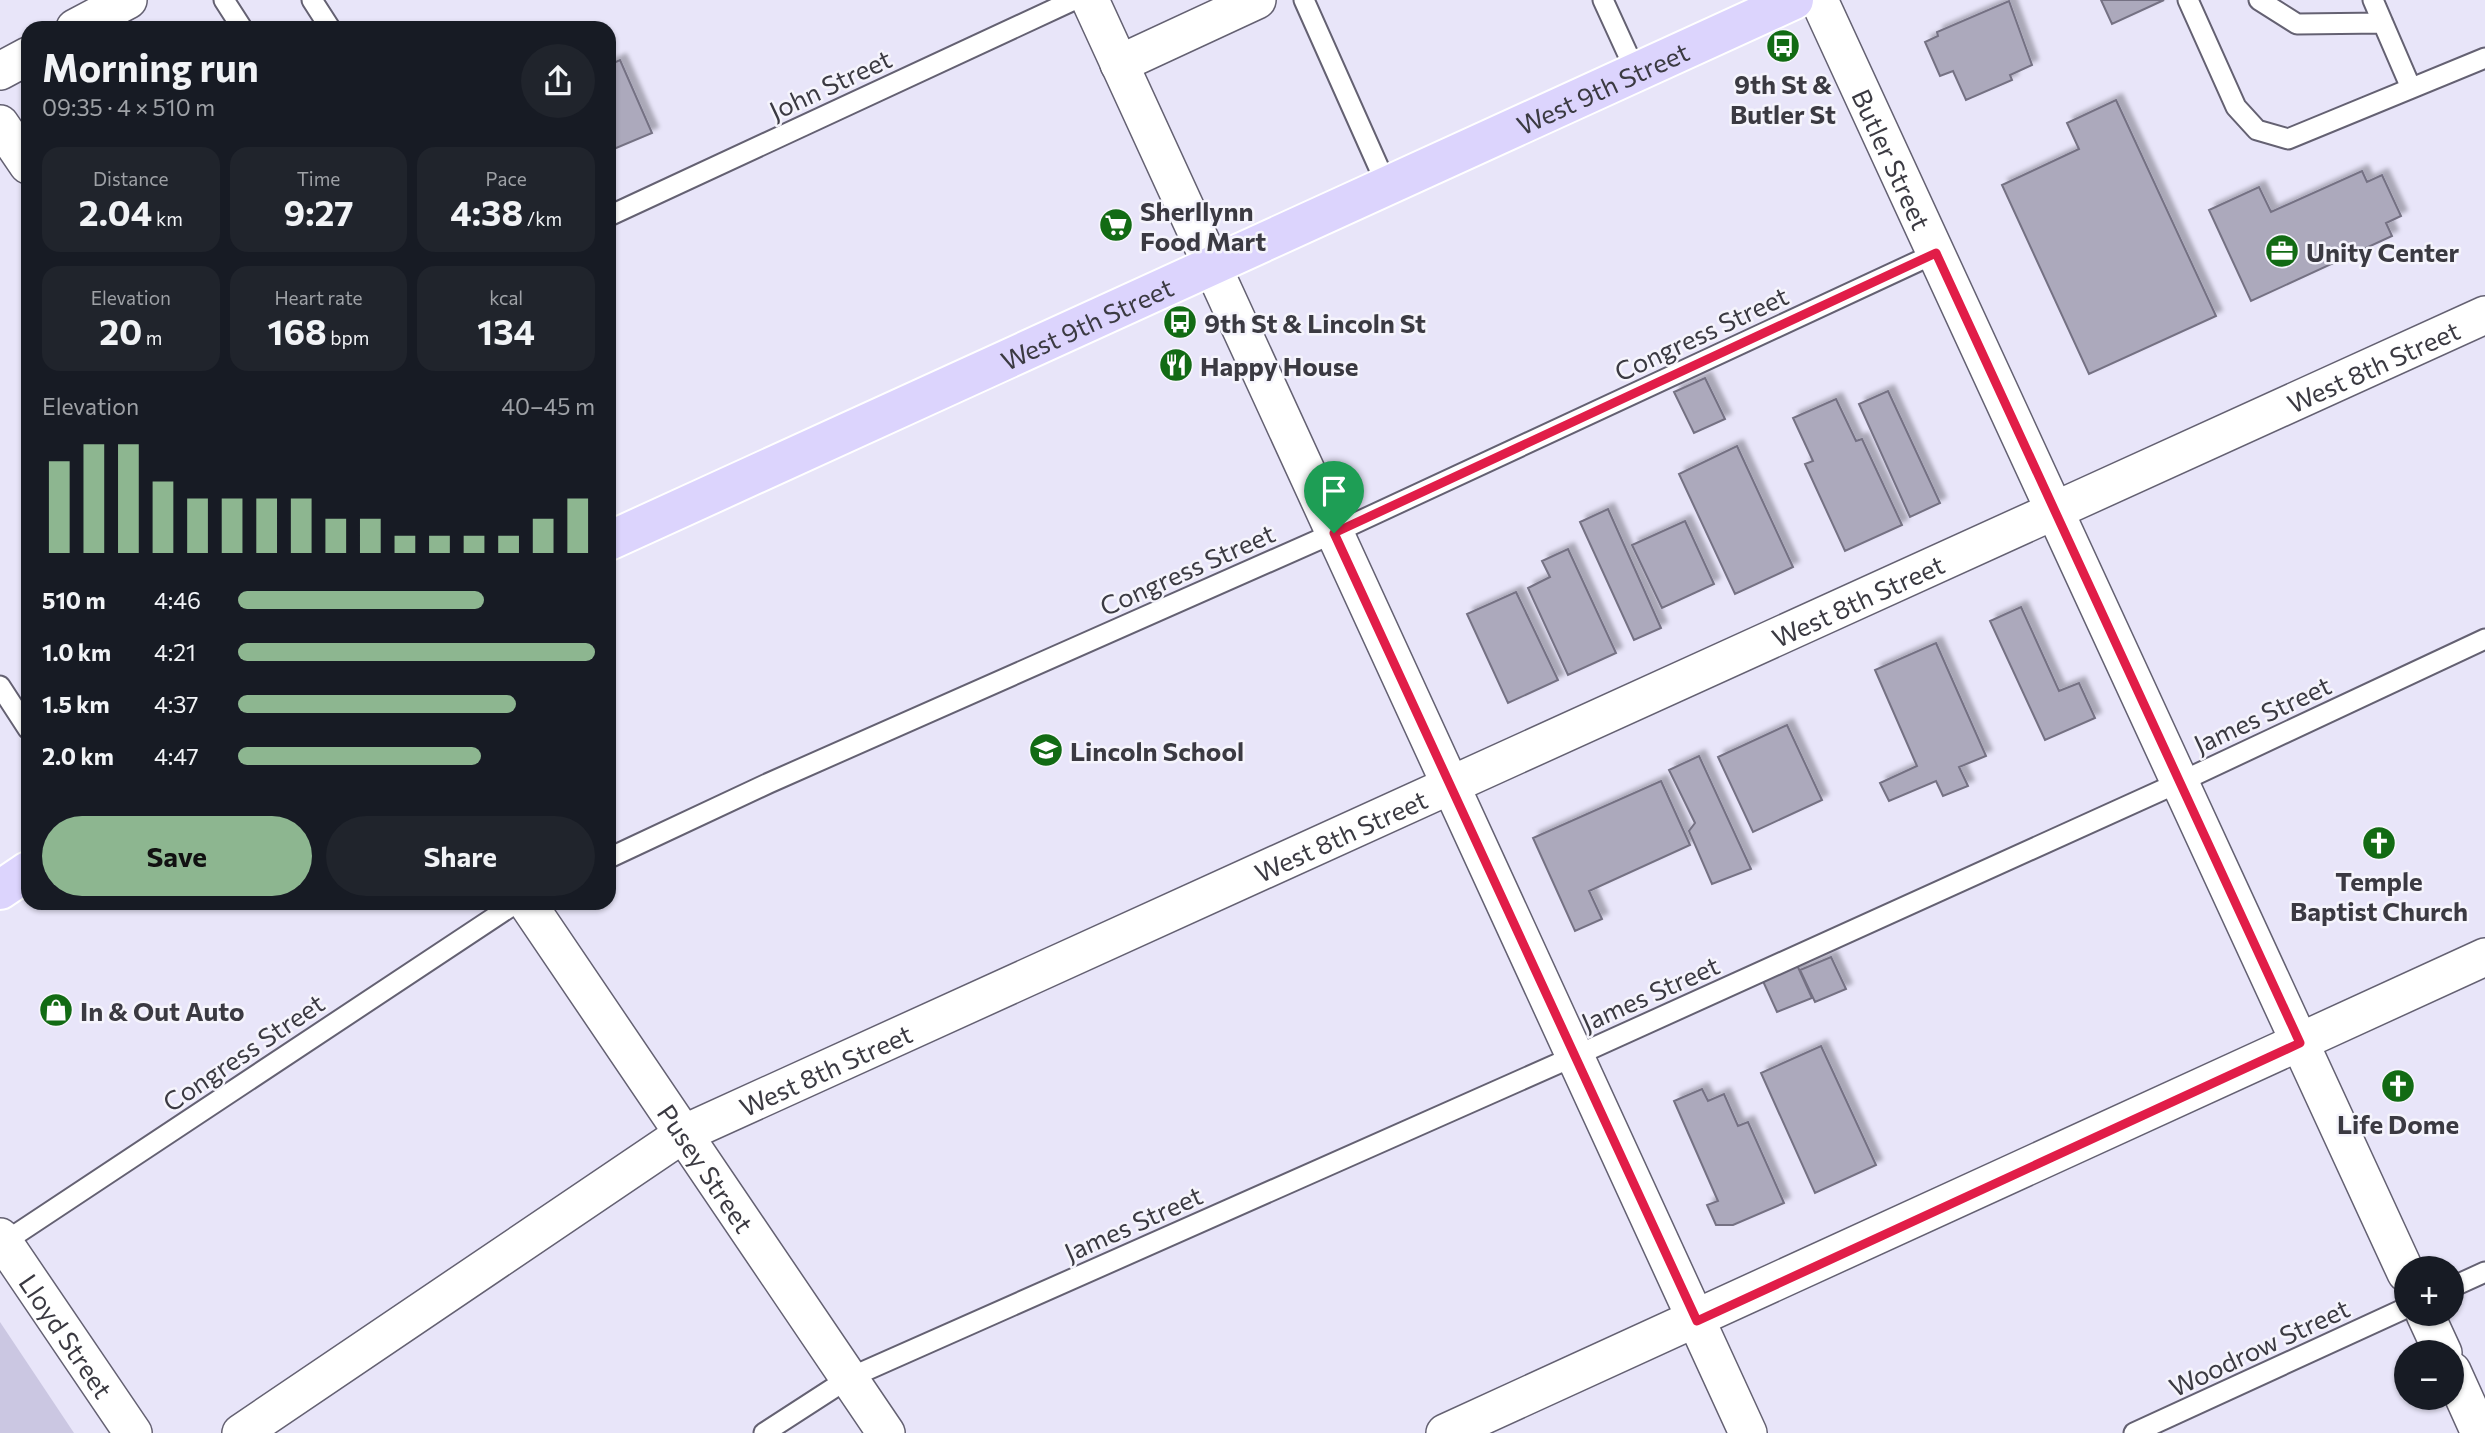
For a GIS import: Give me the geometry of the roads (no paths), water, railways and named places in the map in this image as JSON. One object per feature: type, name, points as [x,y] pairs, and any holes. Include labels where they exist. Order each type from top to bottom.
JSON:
[{"type":"main road","name":"West 9th Street","points":[[616,538],[1794,0]]},
{"type":"main road","points":[[0,890],[21,876]]},
{"type":"street","points":[[88,21],[128,0]]},
{"type":"street","points":[[1090,0],[1748,1433]]},
{"type":"street","points":[[1119,64],[1257,0]]},
{"type":"street","name":"Butler Street","points":[[1819,0],[2398,1256]]},
{"type":"street","points":[[0,71],[21,60]]},
{"type":"street","points":[[0,124],[21,155]]},
{"type":"street","name":"West 8th Street","points":[[241,1433],[683,1134],[2485,315]]},
{"type":"street","name":"Pusey Street","points":[[532,910],[886,1433]]},
{"type":"street","points":[[1445,1433],[1697,1321],[2485,957]]},
{"type":"street","name":"Lloyd Street","points":[[1,1241],[133,1433]]},
{"type":"street","points":[[2464,1398],[2480,1433]]},
{"type":"lane","points":[[225,0],[238,21]]},
{"type":"lane","points":[[312,0],[326,21]]},
{"type":"lane","name":"John Street","points":[[616,213],[1074,0]]},
{"type":"lane","points":[[1304,0],[1387,186]]},
{"type":"lane","points":[[1603,0],[1636,72]]},
{"type":"lane","points":[[2188,0],[2236,107],[2258,130],[2288,139],[2485,58]]},
{"type":"lane","points":[[2259,0],[2297,24],[2384,23]]},
{"type":"lane","points":[[2373,0],[2411,88]]},
{"type":"lane","name":"Congress Street","points":[[616,855],[769,782],[1334,533],[1936,253]]},
{"type":"lane","name":"James Street","points":[[764,1433],[849,1378],[1575,1056],[2180,782],[2485,639]]},
{"type":"lane","points":[[0,686],[21,718]]},
{"type":"lane","name":"Congress Street","points":[[1,1241],[505,910]]},
{"type":"lane","points":[[2464,1282],[2485,1272]]},
{"type":"lane","name":"Woodrow Street","points":[[2134,1433],[2394,1314]]},
{"type":"place","name":"9th St & Butler St","points":[[1783,46]]},
{"type":"place","name":"Sherllynn Food Mart","points":[[1116,225]]},
{"type":"place","name":"Unity Center","points":[[2282,251]]},
{"type":"place","name":"9th St & Lincoln St","points":[[1180,322]]},
{"type":"place","name":"Happy House","points":[[1176,365]]},
{"type":"place","name":"Lincoln School","points":[[1046,750]]},
{"type":"place","name":"Temple Baptist Church","points":[[2379,843]]},
{"type":"place","name":"In & Out Auto","points":[[56,1010]]},
{"type":"place","name":"Life Dome","points":[[2398,1086]]}]
